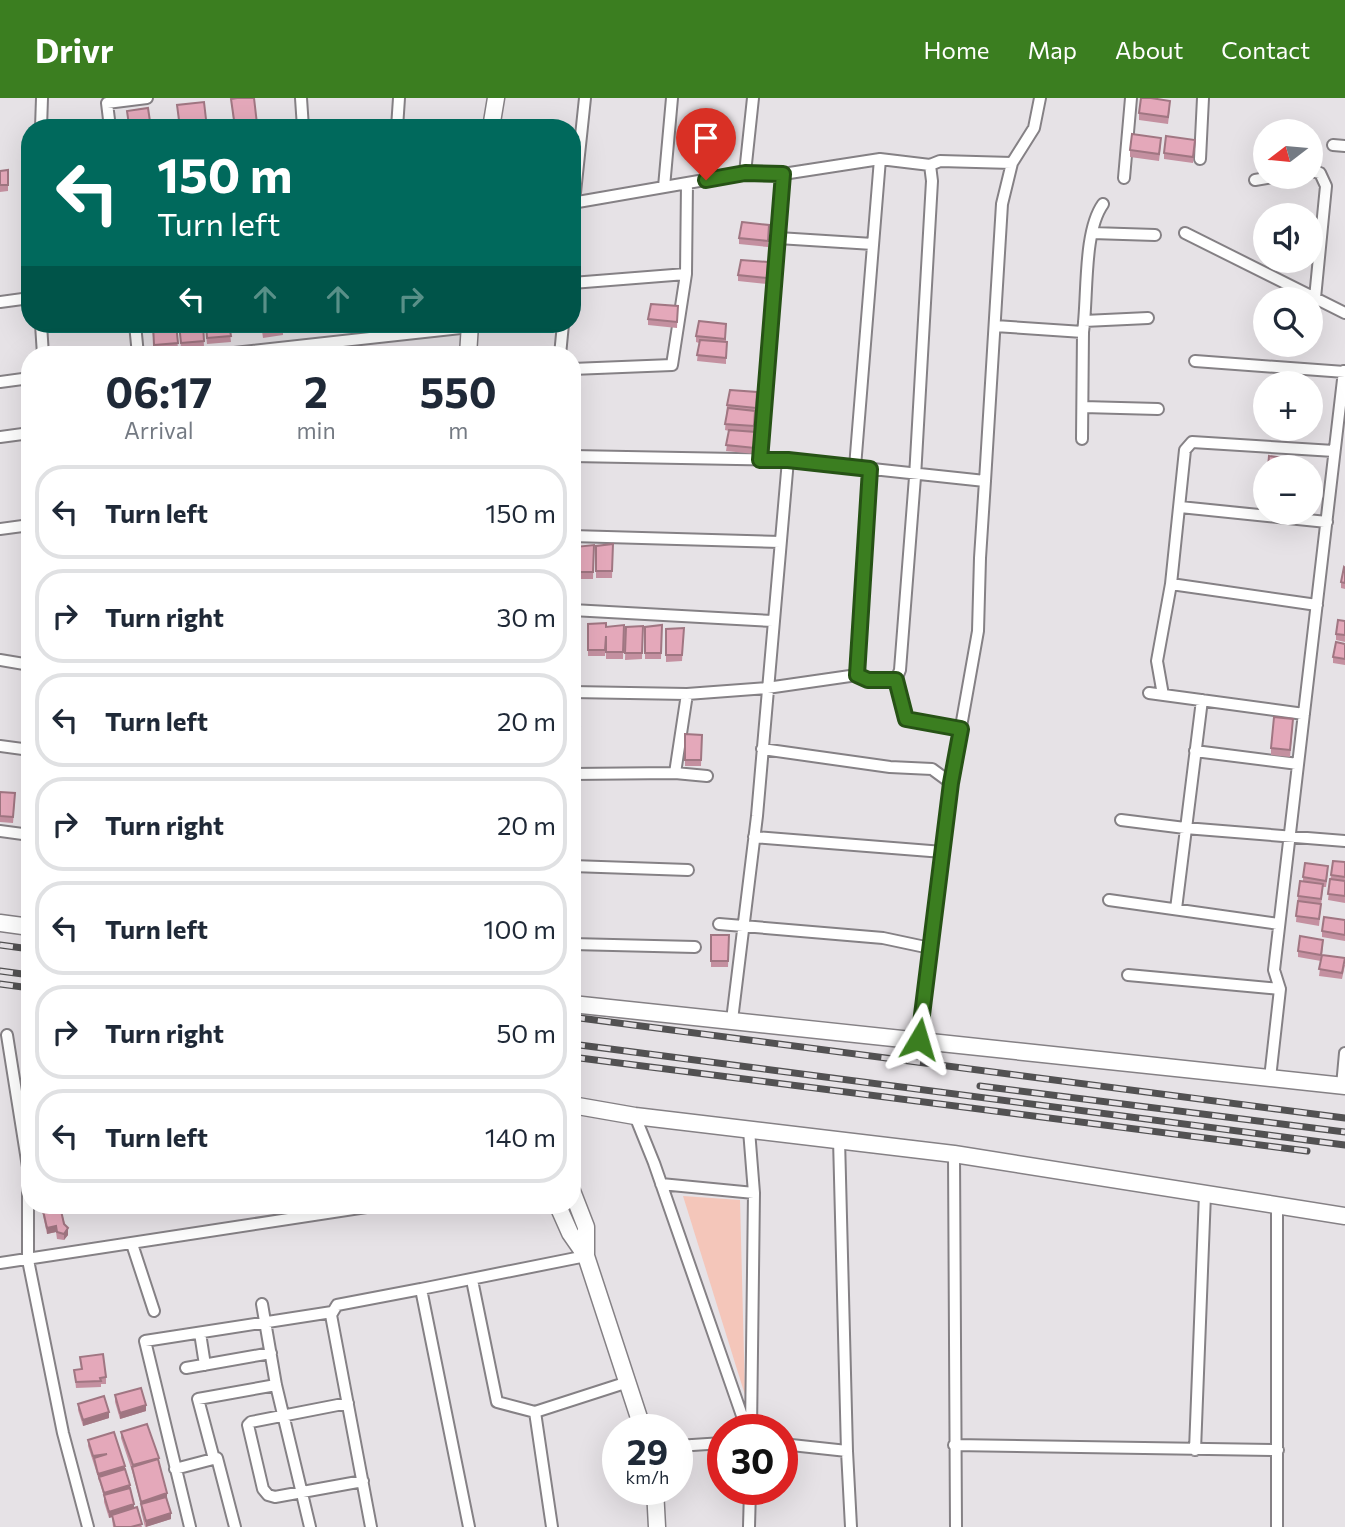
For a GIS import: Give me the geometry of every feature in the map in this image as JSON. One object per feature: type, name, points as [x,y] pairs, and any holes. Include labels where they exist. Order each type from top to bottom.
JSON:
[{"type":"street","points":[[41,119],[42,98]]},
{"type":"street","points":[[107,119],[102,101],[147,98]]},
{"type":"street","points":[[300,98],[302,119]]},
{"type":"street","points":[[398,119],[399,98]]},
{"type":"street","points":[[492,119],[496,98]]},
{"type":"street","points":[[581,127],[584,98]]},
{"type":"street","points":[[664,187],[672,98]]},
{"type":"street","points":[[745,173],[753,98]]},
{"type":"street","points":[[919,1039],[951,783],[978,631],[1002,204],[1013,163],[1034,128],[1040,98]]},
{"type":"street","points":[[1124,178],[1131,98]]},
{"type":"street","points":[[1200,159],[1203,98]]},
{"type":"street","points":[[1333,145],[1345,146]]},
{"type":"street","points":[[581,202],[745,173],[783,174],[880,159],[930,165],[940,161],[1013,163]]},
{"type":"street","points":[[855,467],[880,159]]},
{"type":"street","points":[[930,165],[932,181],[915,474],[900,670],[896,680],[906,719],[961,729]]},
{"type":"street","points":[[760,460],[783,174]]},
{"type":"street","points":[[1316,287],[1326,186],[1323,180]]},
{"type":"street","points":[[581,369],[672,365],[686,274],[687,183]]},
{"type":"street","points":[[1082,439],[1084,326],[1092,233],[1096,215],[1103,204]]},
{"type":"street","points":[[1092,233],[1155,235]]},
{"type":"street","points":[[1185,233],[1293,287]]},
{"type":"street","points":[[778,238],[873,244]]},
{"type":"street","points":[[581,282],[686,274]]},
{"type":"street","points":[[0,302],[21,299]]},
{"type":"street","points":[[1323,302],[1345,313]]},
{"type":"street","points":[[995,326],[1084,326],[1148,318]]},
{"type":"street","points":[[374,337],[375,333]]},
{"type":"street","points":[[295,346],[406,333]]},
{"type":"street","points":[[1195,361],[1345,372],[1274,970],[1280,989],[1270,1078]]},
{"type":"street","points":[[0,382],[21,379]]},
{"type":"street","points":[[1083,407],[1158,410]]},
{"type":"street","points":[[0,437],[21,434]]},
{"type":"street","points":[[1163,695],[1157,661],[1171,584],[1185,450],[1192,442],[1334,451]]},
{"type":"street","points":[[581,456],[788,460],[985,481]]},
{"type":"street","points":[[732,1020],[754,837],[788,460]]},
{"type":"street","points":[[857,675],[870,469]]},
{"type":"street","points":[[1181,507],[1327,522]]},
{"type":"street","points":[[0,529],[21,526]]},
{"type":"street","points":[[581,536],[780,542]]},
{"type":"street","points":[[1171,584],[1317,605]]},
{"type":"street","points":[[581,610],[773,621]]},
{"type":"street","points":[[0,660],[21,664]]},
{"type":"street","points":[[581,692],[687,694],[767,688],[857,675],[868,680],[896,680]]},
{"type":"street","points":[[1149,693],[1304,714]]},
{"type":"street","points":[[675,773],[687,694]]},
{"type":"street","points":[[1176,909],[1202,700]]},
{"type":"street","points":[[0,746],[21,749]]},
{"type":"street","points":[[762,750],[890,767],[932,769],[951,783]]},
{"type":"street","points":[[1195,751],[1298,764]]},
{"type":"street","points":[[581,774],[675,773],[708,776]]},
{"type":"street","points":[[1121,820],[1345,841]]},
{"type":"street","points":[[0,831],[21,834]]},
{"type":"street","points":[[754,837],[943,852]]},
{"type":"street","points":[[581,866],[688,870]]},
{"type":"street","points":[[1109,900],[1279,924]]},
{"type":"street","points":[[0,923],[21,926]]},
{"type":"street","points":[[719,924],[883,938],[930,948]]},
{"type":"street","points":[[581,944],[695,947]]},
{"type":"street","points":[[1128,975],[1280,989]]},
{"type":"street","points":[[581,1005],[1343,1086],[1345,1052]]},
{"type":"street","points":[[7,1035],[21,1119]]},
{"type":"street","points":[[581,1107],[635,1116],[954,1154],[1345,1216]]},
{"type":"street","points":[[635,1116],[743,1414]]},
{"type":"street","points":[[749,1130],[754,1193],[749,1414]]},
{"type":"street","points":[[839,1139],[850,1527]]},
{"type":"street","points":[[954,1154],[956,1527]]},
{"type":"street","points":[[661,1184],[754,1193]]},
{"type":"street","points":[[1195,1450],[1205,1194]]},
{"type":"street","points":[[1277,1205],[1277,1527]]},
{"type":"street","points":[[28,1214],[28,1260],[63,1433],[88,1527]]},
{"type":"street","points":[[0,1263],[322,1214]]},
{"type":"street","points":[[562,1214],[570,1233],[586,1256],[638,1414]]},
{"type":"street","points":[[581,1214],[586,1227],[586,1256]]},
{"type":"street","points":[[132,1244],[154,1311]]},
{"type":"street","points":[[371,1527],[331,1315],[337,1305],[586,1256]]},
{"type":"street","points":[[471,1280],[498,1402],[535,1412],[628,1382]]},
{"type":"street","points":[[421,1289],[469,1527]]},
{"type":"street","points":[[262,1304],[276,1385],[310,1527]]},
{"type":"street","points":[[190,1527],[145,1341],[332,1312]]},
{"type":"street","points":[[200,1333],[205,1365]]},
{"type":"street","points":[[186,1368],[271,1353]]},
{"type":"street","points":[[214,1459],[198,1399],[276,1385]]},
{"type":"street","points":[[348,1403],[251,1422],[248,1425],[263,1489],[268,1495],[275,1497],[363,1481]]},
{"type":"street","points":[[535,1412],[551,1527]]},
{"type":"street","points":[[954,1445],[1279,1450]]},
{"type":"street","points":[[798,1446],[847,1451]]},
{"type":"street","points":[[175,1469],[217,1458],[235,1527]]},
{"type":"street","points":[[656,1505],[657,1527]]},
{"type":"street","points":[[749,1527],[750,1505]]},
{"type":"shaded area","points":[[683,1196],[740,1200],[745,1395]]},
{"type":"building","points":[[254,98],[256,119],[234,119],[231,99]]},
{"type":"building","points":[[1141,98],[1170,101],[1168,117],[1139,113]]},
{"type":"building","points":[[204,102],[206,119],[179,119],[177,105]]},
{"type":"building","points":[[148,108],[150,119],[128,119],[127,111]]},
{"type":"building","points":[[1132,134],[1161,138],[1159,154],[1130,150]]},
{"type":"building","points":[[1166,136],[1195,140],[1193,157],[1164,153]]},
{"type":"building","points":[[8,170],[8,185],[0,185],[0,171]]},
{"type":"building","points":[[742,222],[769,225],[768,241],[739,238]]},
{"type":"building","points":[[741,260],[768,262],[767,278],[738,275]]},
{"type":"building","points":[[651,304],[678,306],[677,322],[648,319]]},
{"type":"building","points":[[699,321],[726,324],[725,339],[696,336]]},
{"type":"building","points":[[153,333],[177,333],[178,343],[154,345]]},
{"type":"building","points":[[180,333],[204,333],[204,341],[181,343]]},
{"type":"building","points":[[207,333],[230,333],[231,336],[207,338]]},
{"type":"building","points":[[700,340],[727,342],[726,358],[697,355]]},
{"type":"building","points":[[730,390],[757,392],[756,408],[727,405]]},
{"type":"building","points":[[728,408],[755,411],[754,426],[725,424]]},
{"type":"building","points":[[729,430],[756,432],[755,448],[726,445]]},
{"type":"building","points":[[613,544],[612,571],[596,571],[596,546]]},
{"type":"building","points":[[594,545],[593,572],[581,572],[581,546]]},
{"type":"building","points":[[1345,568],[1345,583],[1341,582]]},
{"type":"building","points":[[1338,620],[1345,621],[1345,635],[1336,634]]},
{"type":"building","points":[[606,623],[606,627],[624,625],[623,652],[606,652],[606,636],[605,650],[588,650],[588,624]]},
{"type":"building","points":[[662,625],[661,653],[645,653],[645,627]]},
{"type":"building","points":[[643,626],[642,653],[625,653],[626,627]]},
{"type":"building","points":[[684,628],[682,655],[666,655],[666,629]]},
{"type":"building","points":[[1336,642],[1345,644],[1345,659],[1333,657]]},
{"type":"building","points":[[1274,717],[1293,719],[1290,750],[1271,748]]},
{"type":"building","points":[[685,734],[702,735],[701,760],[685,760]]},
{"type":"building","points":[[0,792],[15,793],[13,817],[0,816]]},
{"type":"building","points":[[1333,861],[1345,862],[1345,877],[1331,875]]},
{"type":"building","points":[[1305,863],[1328,866],[1326,881],[1303,877]]},
{"type":"building","points":[[1330,879],[1345,881],[1345,896],[1328,894]]},
{"type":"building","points":[[1300,881],[1323,884],[1321,899],[1298,896]]},
{"type":"building","points":[[1298,901],[1321,904],[1319,919],[1296,916]]},
{"type":"building","points":[[1324,917],[1345,920],[1345,935],[1322,931]]},
{"type":"building","points":[[711,935],[729,935],[728,961],[711,961]]},
{"type":"building","points":[[1300,936],[1323,940],[1321,955],[1298,951]]},
{"type":"building","points":[[1322,955],[1345,958],[1342,973],[1319,969]]},
{"type":"building","points":[[44,1214],[62,1214],[68,1228],[64,1234],[57,1232],[56,1226],[47,1228]]},
{"type":"building","points":[[103,1354],[106,1377],[100,1378],[101,1381],[76,1382],[74,1370],[82,1369],[80,1357]]},
{"type":"building","points":[[141,1388],[146,1405],[120,1413],[115,1395]]},
{"type":"building","points":[[104,1396],[109,1412],[83,1420],[78,1404]]},
{"type":"building","points":[[147,1424],[159,1458],[133,1465],[121,1432]]},
{"type":"building","points":[[114,1432],[125,1466],[98,1474],[94,1458],[107,1454],[93,1456],[88,1440]]},
{"type":"building","points":[[158,1459],[167,1493],[141,1502],[132,1467]]},
{"type":"building","points":[[125,1469],[130,1485],[104,1493],[99,1477]]},
{"type":"building","points":[[130,1488],[134,1504],[109,1512],[104,1495]]},
{"type":"building","points":[[166,1497],[171,1513],[146,1521],[141,1504]]},
{"type":"building","points":[[137,1507],[142,1524],[115,1527],[112,1515]]},
{"type":"railway","points":[[0,945],[21,948]]},
{"type":"railway","points":[[0,971],[21,974]]},
{"type":"railway","points":[[0,984],[21,987]]},
{"type":"railway","points":[[581,1018],[1345,1118]]},
{"type":"railway","points":[[581,1045],[1345,1145]]},
{"type":"railway","points":[[581,1058],[1307,1151]]},
{"type":"railway","points":[[980,1086],[1345,1132]]},
{"type":"route","points":[[706,180],[745,173],[783,174],[760,460],[788,460],[870,469],[857,675],[868,680],[896,680],[906,719],[961,729],[951,783],[919,1039]]}]
